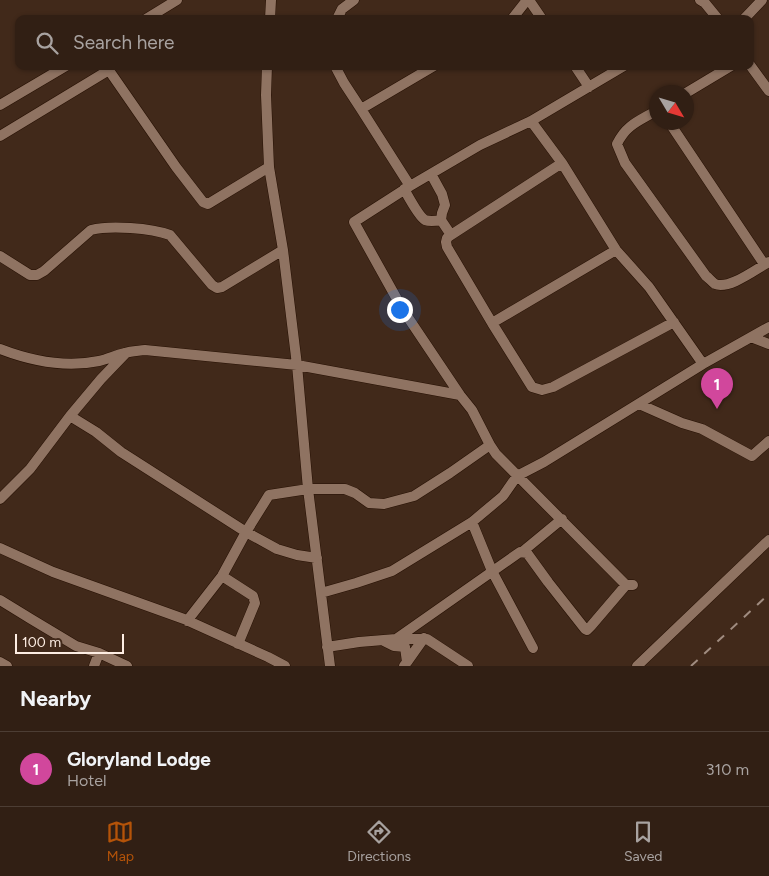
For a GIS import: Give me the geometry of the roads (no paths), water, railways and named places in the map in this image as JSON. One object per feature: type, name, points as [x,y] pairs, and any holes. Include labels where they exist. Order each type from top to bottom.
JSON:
[{"type":"street","points":[[153,15],[177,0]]},
{"type":"street","points":[[270,15],[271,0]]},
{"type":"street","points":[[339,15],[342,9],[354,0]]},
{"type":"street","points":[[515,15],[528,0],[539,15]]},
{"type":"street","points":[[700,0],[705,3],[711,15]]},
{"type":"street","points":[[749,15],[764,2]]},
{"type":"street","points":[[0,106],[59,70]]},
{"type":"street","points":[[0,136],[105,70]]},
{"type":"street","points":[[109,70],[202,202],[208,204],[269,167]]},
{"type":"street","points":[[267,70],[269,167],[283,250],[297,365],[308,489],[330,666]]},
{"type":"street","points":[[337,70],[407,188],[418,213],[424,220],[441,220]]},
{"type":"street","points":[[361,109],[427,70]]},
{"type":"street","points":[[577,70],[589,87]]},
{"type":"street","points":[[522,552],[527,553],[587,630],[630,585],[496,454],[472,410],[403,310],[354,222],[480,145],[531,121],[617,70]]},
{"type":"street","points":[[694,88],[725,70]]},
{"type":"street","points":[[754,70],[769,91]]},
{"type":"street","points":[[649,115],[628,128],[622,134],[617,144],[625,163],[706,276],[714,284],[723,286],[767,263],[675,130]]},
{"type":"street","points":[[531,121],[562,163],[616,250],[649,286],[703,364]]},
{"type":"street","points":[[562,163],[446,238],[447,247],[532,387],[542,390],[553,387],[674,322]]},
{"type":"street","points":[[431,174],[442,194],[445,205],[441,220],[450,235]]},
{"type":"street","points":[[0,256],[30,275],[38,275],[91,230],[99,228],[132,228],[170,235],[212,285],[217,288],[222,287],[283,250]]},
{"type":"street","points":[[492,324],[616,250]]},
{"type":"street","points":[[322,592],[392,571],[472,522],[503,496],[517,476],[544,462],[703,364],[769,327]]},
{"type":"street","points":[[751,337],[769,344]]},
{"type":"street","points":[[0,349],[20,357],[48,363],[77,364],[100,361],[127,352],[144,350],[297,365],[460,395]]},
{"type":"street","points":[[0,499],[30,469],[70,416],[127,352]]},
{"type":"street","points":[[639,404],[682,423],[702,429],[752,456],[769,441]]},
{"type":"street","points":[[70,416],[96,432],[121,452],[246,532],[277,549],[317,558]]},
{"type":"street","points":[[187,621],[222,576],[269,495],[308,489],[345,489],[355,493],[369,503],[384,504],[414,496],[490,445]]},
{"type":"street","points":[[396,639],[522,552],[562,519]]},
{"type":"street","points":[[472,522],[492,571],[533,648]]},
{"type":"street","points":[[637,666],[769,540]]},
{"type":"street","points":[[0,548],[53,572],[113,592],[187,621],[285,666]]},
{"type":"street","points":[[222,576],[255,599],[238,644]]},
{"type":"street","points":[[0,600],[76,646],[99,653],[127,666]]},
{"type":"street","points":[[327,647],[381,640],[424,638],[430,640],[468,666]]},
{"type":"street","points":[[405,664],[424,638]]},
{"type":"street","points":[[381,640],[394,646],[405,648],[405,664]]},
{"type":"street","points":[[94,666],[99,653]]},
{"type":"street","points":[[0,662],[7,666]]},
{"type":"railway","points":[[691,666],[769,594]]},
{"type":"place","name":"Gloryland Lodge","points":[[717,409]]}]
